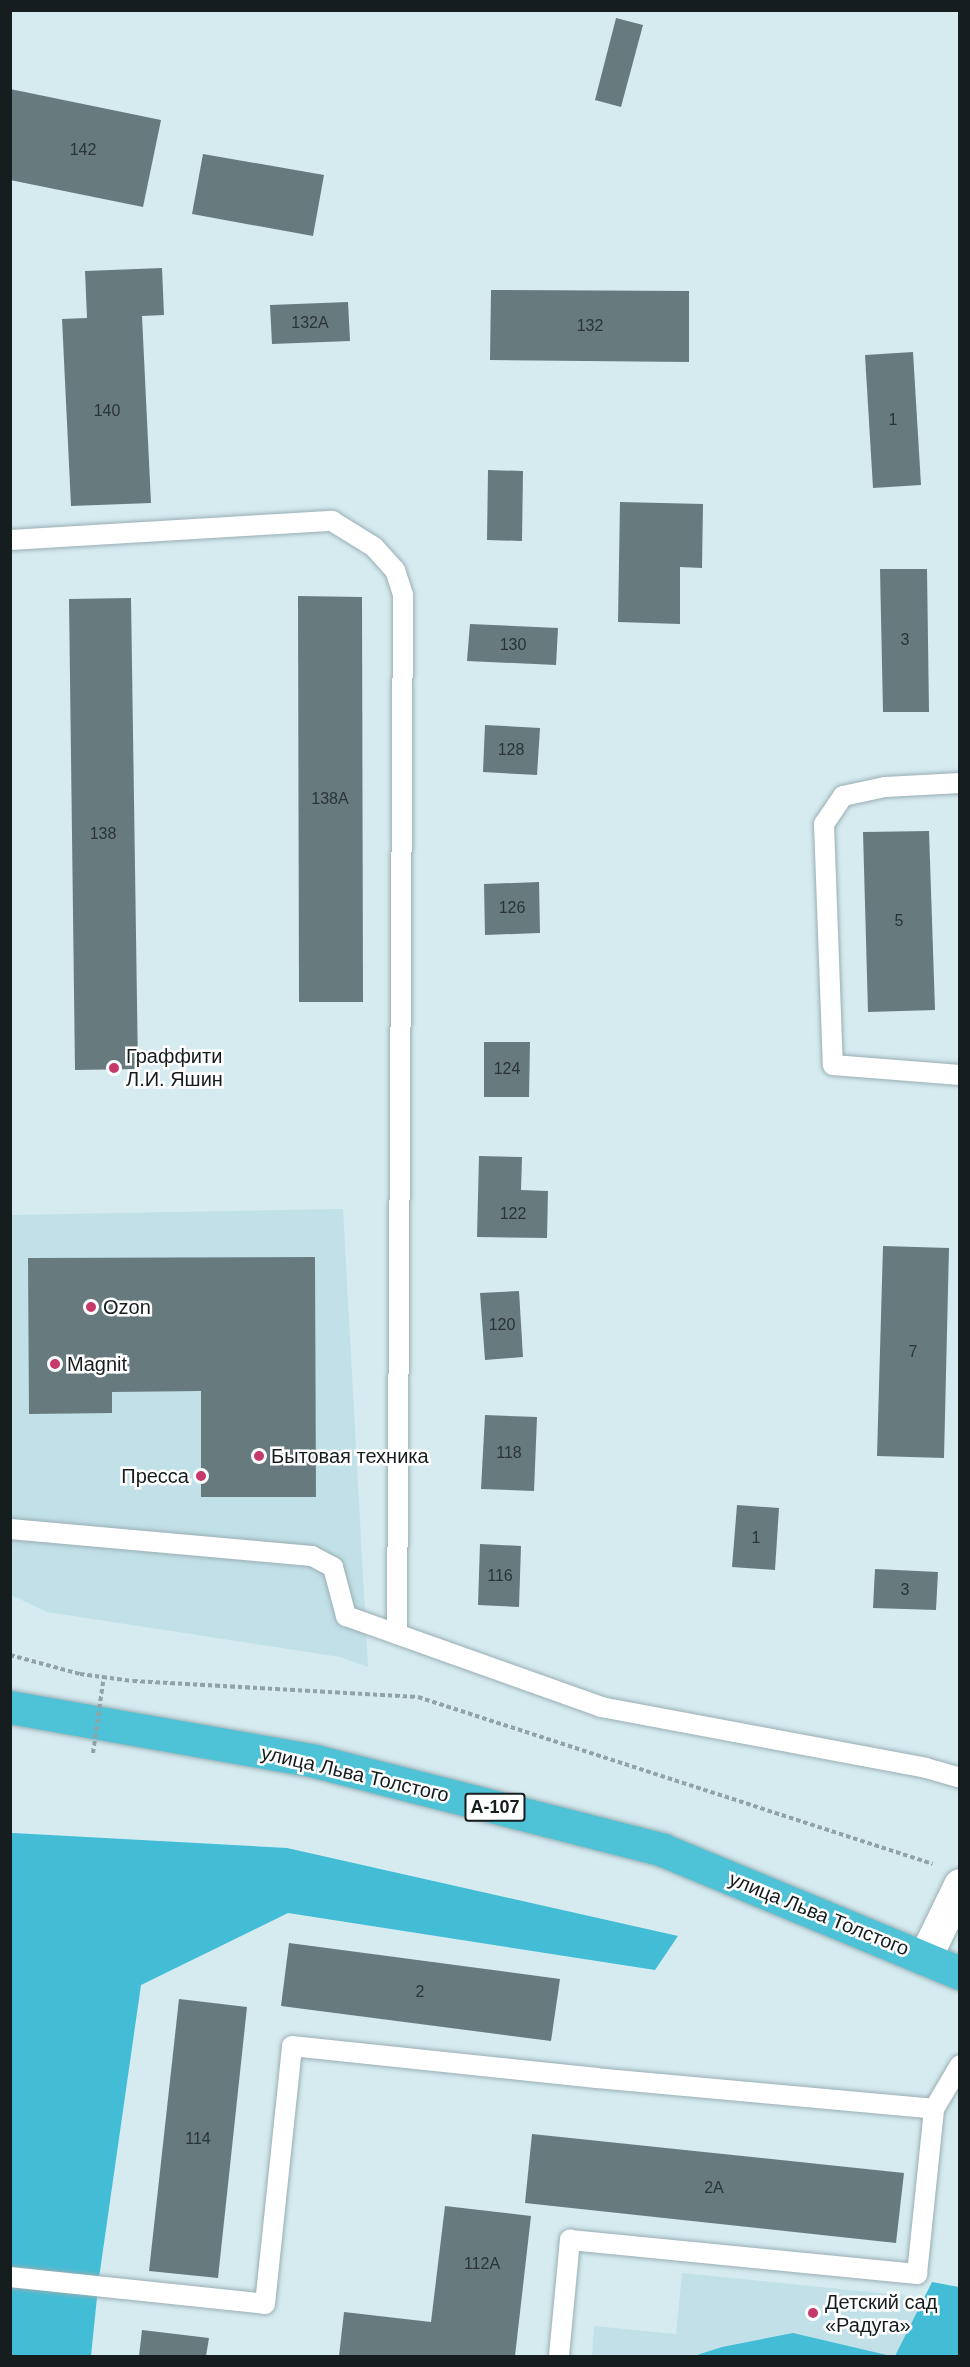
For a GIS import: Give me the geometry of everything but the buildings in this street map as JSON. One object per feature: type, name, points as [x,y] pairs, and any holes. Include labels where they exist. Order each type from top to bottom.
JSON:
[{"type":"highway","name":"улица Льва Толстого","points":[[10,1707],[315,1761],[663,1850],[960,1973]]},
{"type":"street","points":[[925,1957],[948,1875]]},
{"type":"lane","points":[[10,540],[332,521],[374,547],[395,570],[403,595],[397,1634]]},
{"type":"lane","points":[[960,783],[885,787],[843,795],[824,824],[832,1065],[960,1075]]},
{"type":"lane","points":[[10,1529],[312,1556],[333,1567],[346,1616],[601,1707],[926,1768],[960,1778]]},
{"type":"lane","points":[[10,2277],[265,2304],[292,2046],[596,2078],[934,2109]]},
{"type":"lane","points":[[559,2356],[570,2240],[917,2274],[934,2109],[960,2065]]},
{"type":"path","points":[[10,1655],[80,1674],[133,1682],[418,1697],[948,1875]]},
{"type":"path","points":[[93,1753],[104,1676]]},
{"type":"shaded area","points":[[343,1209],[368,1667],[340,1657],[47,1612],[11,1595],[10,1215]]},
{"type":"shaded area","points":[[11,1834],[287,1848],[678,1936],[655,1970],[288,1913],[141,1985],[99,2278],[91,2356],[11,2356]]},
{"type":"shaded area","name":"Детский сад «Радуга»","points":[[682,2273],[949,2300],[959,2356],[592,2356],[594,2326],[676,2334]]},
{"type":"shaded area","points":[[932,2282],[959,2287],[959,2356],[895,2356]]},
{"type":"shaded area","points":[[793,2333],[891,2356],[694,2356],[722,2347]]},
{"type":"place","name":"Граффити Л.И. Яшин","points":[[114,1068]]},
{"type":"place","name":"Ozon","points":[[91,1307]]},
{"type":"place","name":"Magnit","points":[[55,1364]]},
{"type":"place","name":"Бытовая техника","points":[[259,1456]]},
{"type":"place","name":"Пресса","points":[[201,1476]]},
{"type":"place","name":"Детский сад «Радуга»","points":[[813,2313]]}]
